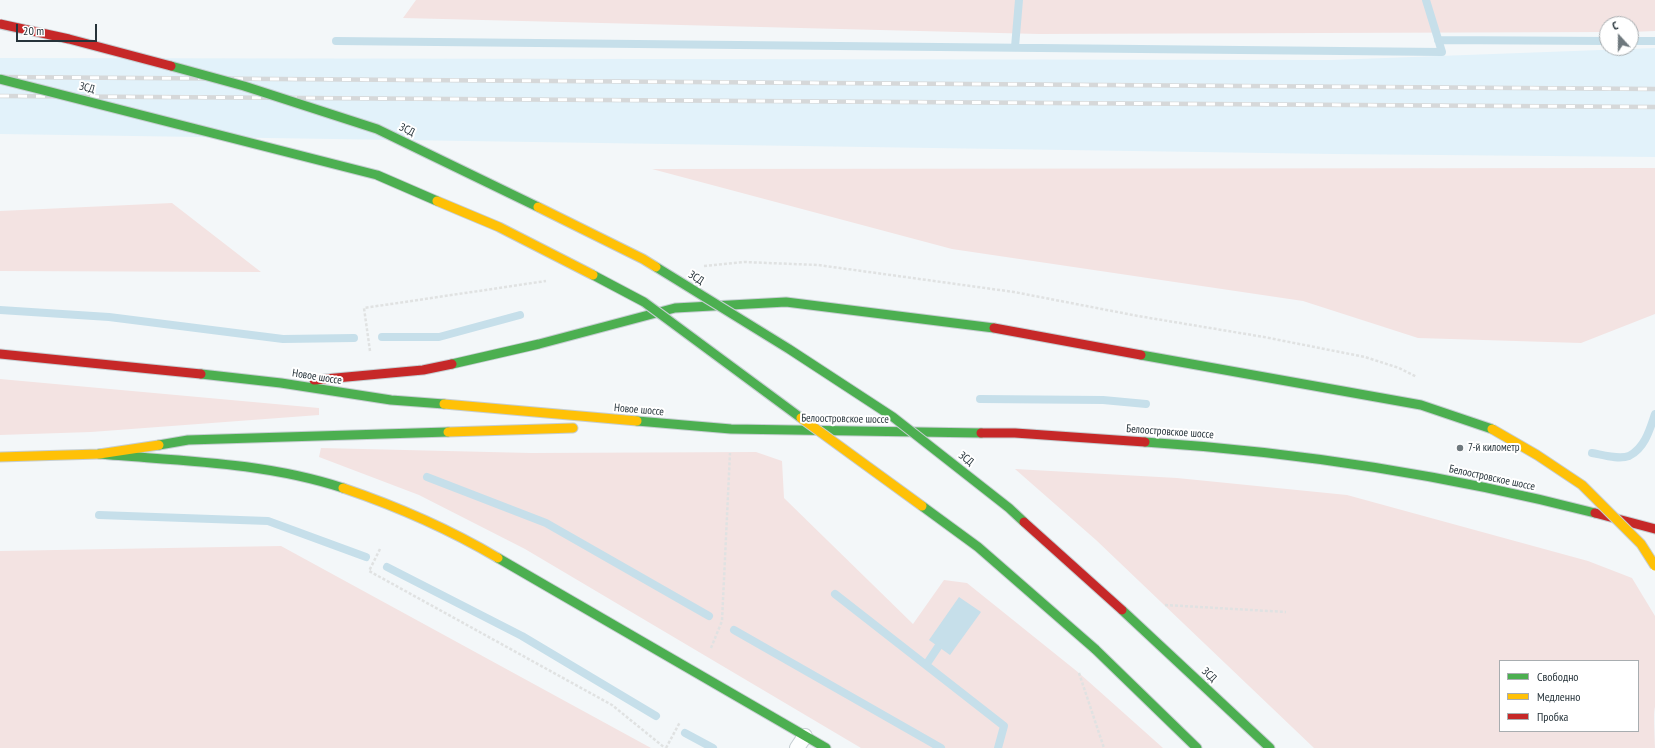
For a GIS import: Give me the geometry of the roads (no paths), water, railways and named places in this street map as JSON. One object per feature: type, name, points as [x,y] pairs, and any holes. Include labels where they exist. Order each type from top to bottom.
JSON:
[{"type":"main road","name":"ЗСД","points":[[0,24],[70,39],[244,86],[377,129],[644,259],[789,349],[893,417],[1009,508],[1122,610],[1270,748]]},
{"type":"main road","name":"ЗСД","points":[[0,79],[377,175],[499,227],[637,299],[978,547],[1095,649],[1197,748]]},
{"type":"main road","points":[[281,383],[423,370],[539,344],[675,308],[786,302],[994,328],[1422,405],[1489,427],[1537,455],[1582,485],[1641,544],[1655,566]]},
{"type":"main road","name":"Новое шоссе","points":[[0,354],[77,360],[281,383],[390,400],[675,425]]},
{"type":"main road","name":"Новое шоссе","points":[[603,427],[675,425]]},
{"type":"main road","name":"Белоостровское шоссе","points":[[675,425],[731,429],[1015,433],[1194,445],[1327,460],[1451,481],[1578,509],[1655,530]]},
{"type":"main road","points":[[99,454],[188,440],[579,428]]},
{"type":"main road","points":[[0,457],[99,454],[255,467],[320,480],[385,502],[475,544],[826,748]]},
{"type":"lane","points":[[797,748],[805,736]]},
{"type":"water","points":[[959,597],[981,612],[950,655],[929,640]]},
{"type":"waterway","points":[[1015,47],[1019,0]]},
{"type":"waterway","points":[[336,41],[1442,52],[1426,0]]},
{"type":"waterway","points":[[1438,40],[1599,41]]},
{"type":"waterway","points":[[1639,41],[1655,41]]},
{"type":"waterway","points":[[0,310],[109,317],[283,339],[354,338]]},
{"type":"waterway","points":[[382,337],[439,337],[520,315]]},
{"type":"waterway","points":[[980,399],[1103,400],[1146,404]]},
{"type":"waterway","points":[[1592,453],[1616,457],[1625,457],[1635,453],[1646,438],[1655,414]]},
{"type":"waterway","points":[[427,477],[546,523],[709,616]]},
{"type":"waterway","points":[[99,515],[268,521],[366,557]]},
{"type":"waterway","points":[[387,567],[522,636],[656,716]]},
{"type":"waterway","points":[[835,594],[1004,726],[998,748]]},
{"type":"waterway","points":[[734,630],[941,748]]},
{"type":"waterway","points":[[926,665],[938,647]]},
{"type":"waterway","points":[[685,733],[713,748]]},
{"type":"railway","points":[[0,77],[1655,89]]},
{"type":"railway","points":[[0,96],[1655,107]]},
{"type":"place","name":"7-й километр","points":[[1460,448]]}]
